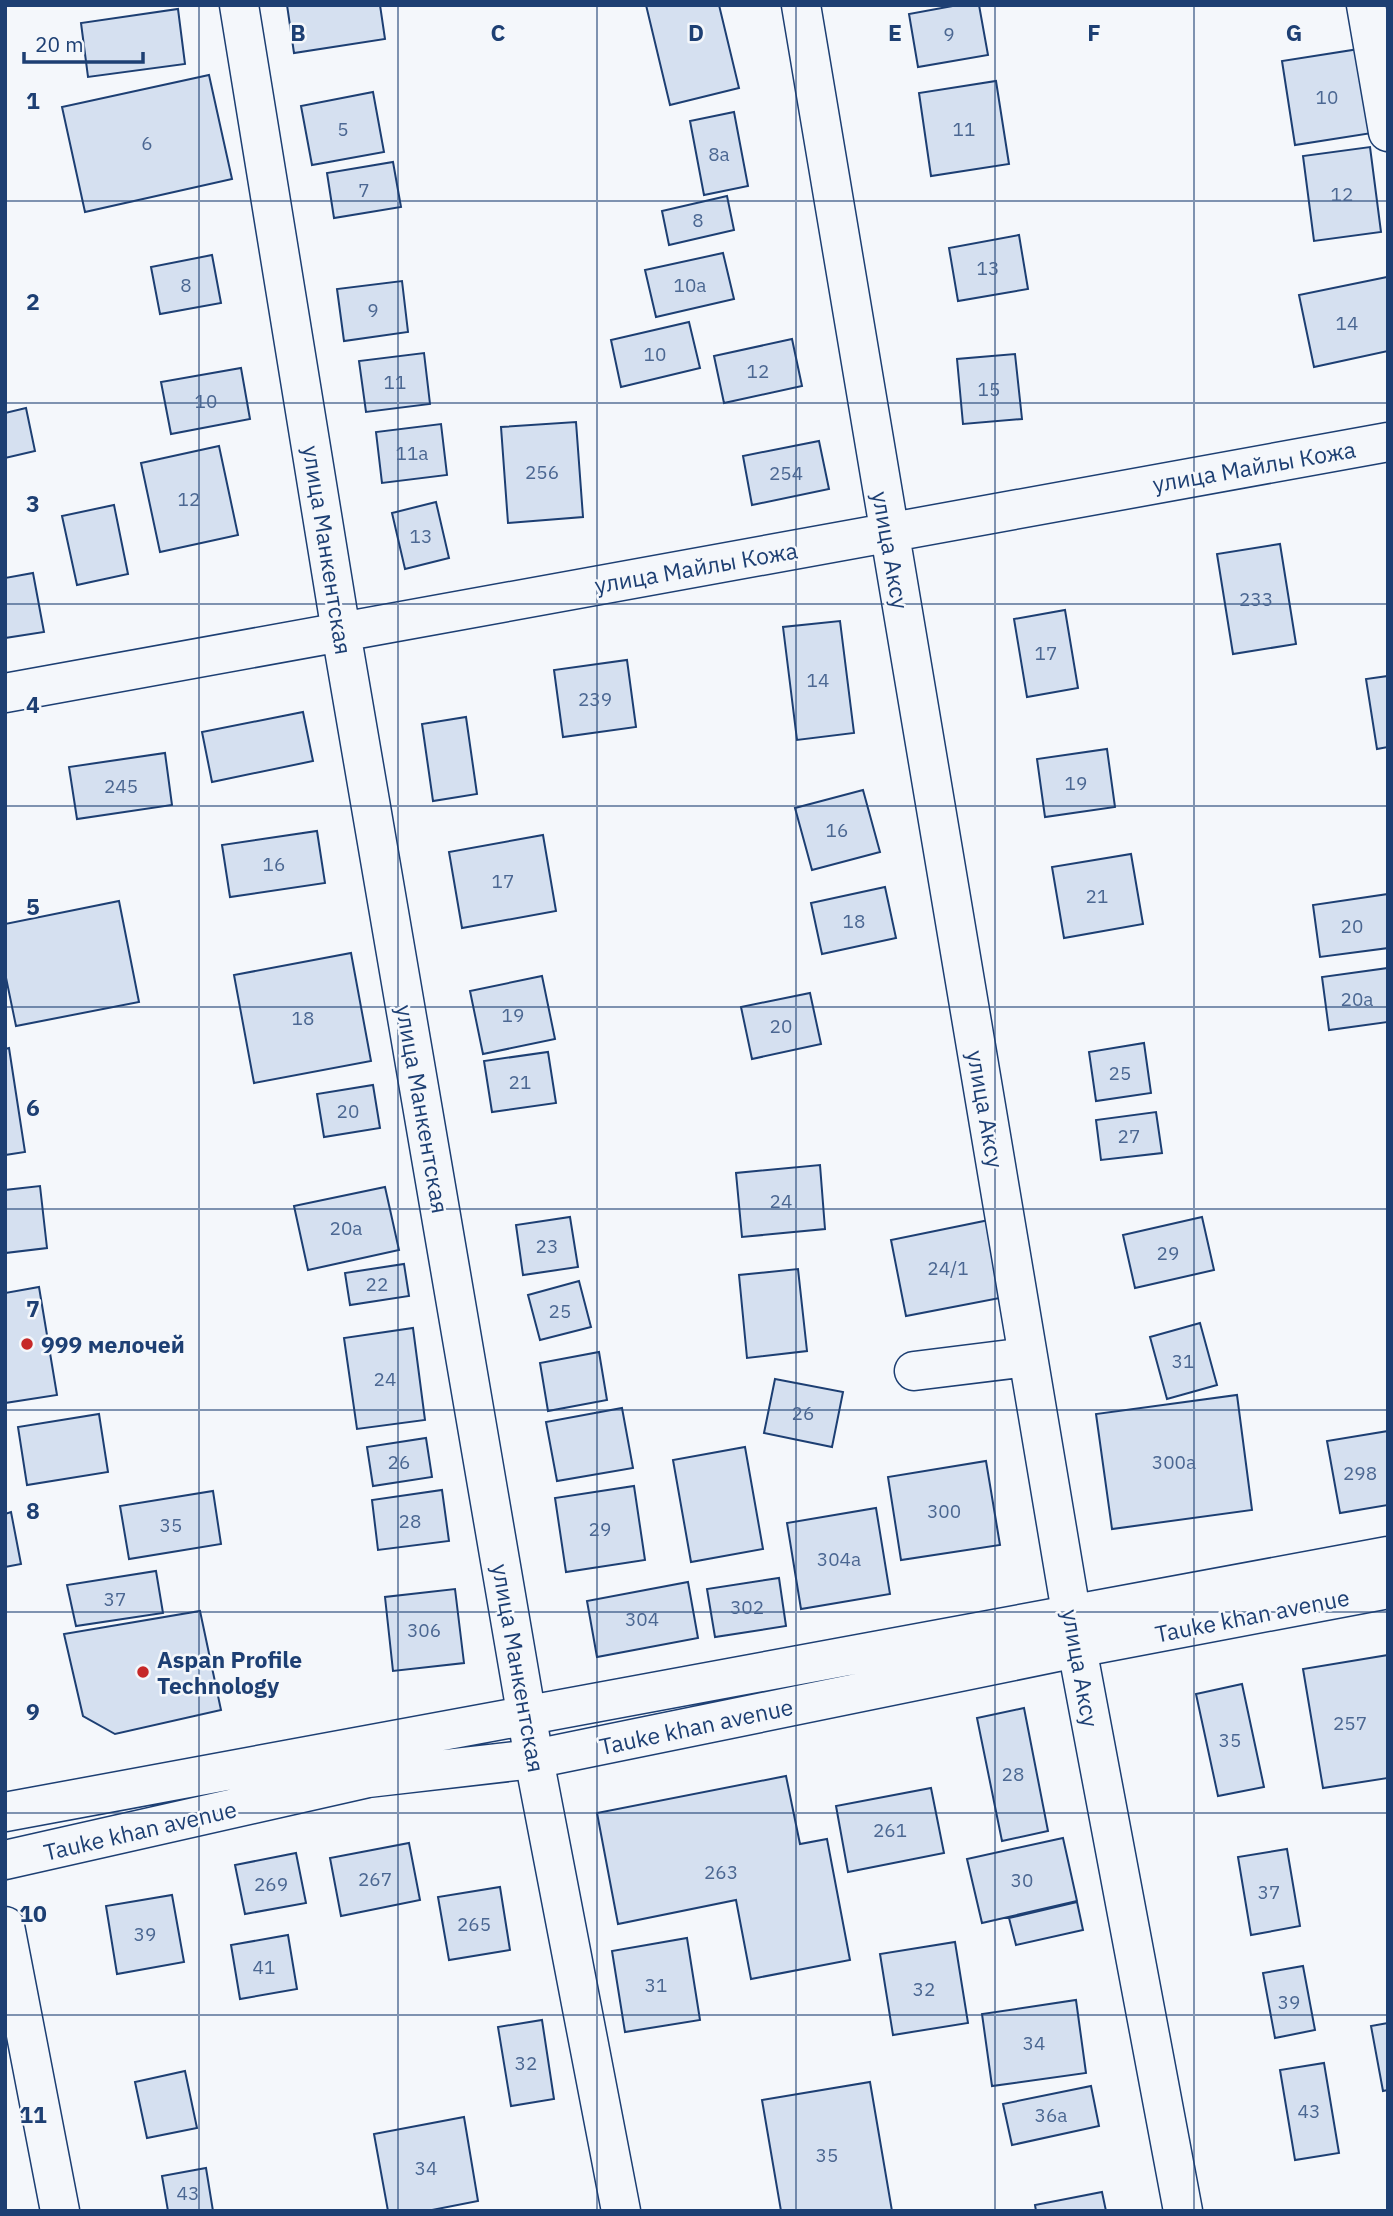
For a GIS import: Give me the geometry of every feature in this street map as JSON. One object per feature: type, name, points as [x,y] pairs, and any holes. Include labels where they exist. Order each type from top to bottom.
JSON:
[{"type":"street","name":"улица Манкентская","points":[[239,5],[341,632],[534,1759],[621,2211]]},
{"type":"street","name":"улица Аксу","points":[[801,5],[1074,1631],[1183,2211]]},
{"type":"street","points":[[1366,5],[1388,132]]},
{"type":"street","name":"улица Майлы Кожа","points":[[5,693],[1388,442]]},
{"type":"street","points":[[914,1371],[1028,1357]]},
{"type":"street","name":"Tauke khan avenue","points":[[5,1860],[368,1778],[534,1759],[1388,1556]]},
{"type":"street","name":"Tauke khan avenue","points":[[5,1812],[527,1716],[1074,1631],[1388,1590]]},
{"type":"street","points":[[5,1926],[60,2211]]},
{"type":"building","points":[[287,5],[380,5],[385,39],[294,53]]},
{"type":"building","points":[[646,5],[719,5],[739,88],[670,105]]},
{"type":"building","points":[[958,5],[979,5],[988,55],[918,67],[909,14]]},
{"type":"building","points":[[178,9],[185,64],[88,77],[81,23]]},
{"type":"building","points":[[1359,49],[1372,133],[1295,145],[1282,61]]},
{"type":"building","points":[[209,75],[232,179],[85,212],[62,107]]},
{"type":"building","points":[[996,81],[1009,164],[931,176],[919,93]]},
{"type":"building","points":[[373,92],[384,152],[312,165],[301,106]]},
{"type":"building","points":[[734,112],[748,186],[704,195],[690,121]]},
{"type":"building","points":[[1370,147],[1381,232],[1314,241],[1303,156]]},
{"type":"building","points":[[393,162],[401,207],[334,218],[327,173]]},
{"type":"building","points":[[727,196],[734,230],[669,245],[662,211]]},
{"type":"building","points":[[1019,235],[1028,289],[958,301],[949,248]]},
{"type":"building","points":[[723,253],[734,299],[656,317],[645,270]]},
{"type":"building","points":[[212,255],[221,303],[160,314],[151,267]]},
{"type":"building","points":[[1387,277],[1388,351],[1314,367],[1299,295]]},
{"type":"building","points":[[402,281],[408,332],[344,341],[337,289]]},
{"type":"building","points":[[689,322],[700,368],[621,387],[611,340]]},
{"type":"building","points":[[792,339],[802,386],[724,403],[714,356]]},
{"type":"building","points":[[424,353],[430,404],[366,412],[359,361]]},
{"type":"building","points":[[1015,354],[1022,419],[963,424],[957,359]]},
{"type":"building","points":[[241,368],[250,419],[171,434],[161,382]]},
{"type":"building","points":[[26,408],[35,451],[5,458],[5,413]]},
{"type":"building","points":[[576,422],[583,517],[508,523],[501,427]]},
{"type":"building","points":[[441,424],[447,475],[382,483],[376,432]]},
{"type":"building","points":[[819,441],[829,489],[752,505],[743,456]]},
{"type":"building","points":[[219,446],[238,535],[160,552],[141,463]]},
{"type":"building","points":[[436,502],[449,558],[405,569],[392,513]]},
{"type":"building","points":[[114,505],[128,574],[77,585],[62,516]]},
{"type":"building","points":[[1280,544],[1296,644],[1233,654],[1217,554]]},
{"type":"building","points":[[33,573],[44,632],[5,638],[5,578]]},
{"type":"building","points":[[1065,610],[1078,688],[1027,697],[1014,619]]},
{"type":"building","points":[[840,621],[854,733],[797,740],[783,627]]},
{"type":"building","points":[[627,660],[636,727],[563,737],[554,670]]},
{"type":"building","points":[[1388,676],[1388,747],[1377,749],[1366,679]]},
{"type":"building","points":[[303,712],[313,761],[212,782],[202,732]]},
{"type":"building","points":[[466,717],[477,794],[433,801],[422,724]]},
{"type":"building","points":[[1107,749],[1115,807],[1045,817],[1037,759]]},
{"type":"building","points":[[165,753],[172,805],[77,819],[69,767]]},
{"type":"building","points":[[863,790],[880,852],[812,870],[795,808]]},
{"type":"building","points":[[317,831],[325,883],[230,897],[222,845]]},
{"type":"building","points":[[543,835],[556,911],[462,928],[449,852]]},
{"type":"building","points":[[1131,854],[1143,924],[1064,938],[1052,867]]},
{"type":"building","points":[[885,887],[896,938],[822,954],[811,903]]},
{"type":"building","points":[[1388,894],[1388,948],[1320,957],[1313,905]]},
{"type":"building","points":[[119,901],[139,1002],[16,1026],[5,973],[5,924]]},
{"type":"building","points":[[351,953],[371,1061],[254,1083],[234,975]]},
{"type":"building","points":[[1388,968],[1388,1022],[1329,1030],[1322,977]]},
{"type":"building","points":[[542,976],[555,1039],[483,1054],[470,991]]},
{"type":"building","points":[[810,993],[821,1044],[752,1059],[741,1007]]},
{"type":"building","points":[[1144,1043],[1151,1093],[1096,1101],[1089,1052]]},
{"type":"building","points":[[9,1048],[25,1152],[5,1155],[5,1049]]},
{"type":"building","points":[[548,1052],[556,1103],[492,1112],[484,1061]]},
{"type":"building","points":[[373,1085],[380,1128],[324,1137],[317,1094]]},
{"type":"building","points":[[1156,1112],[1162,1153],[1101,1160],[1096,1120]]},
{"type":"building","points":[[820,1165],[825,1229],[742,1237],[736,1173]]},
{"type":"building","points":[[40,1186],[47,1248],[5,1253],[5,1190]]},
{"type":"building","points":[[385,1187],[399,1250],[308,1270],[294,1206]]},
{"type":"building","points":[[570,1217],[578,1267],[523,1275],[516,1225]]},
{"type":"building","points":[[1202,1217],[1214,1270],[1135,1288],[1123,1235]]},
{"type":"building","points":[[989,1220],[1005,1297],[906,1316],[891,1240]]},
{"type":"building","points":[[404,1264],[409,1296],[350,1305],[345,1273]]},
{"type":"building","points":[[798,1269],[807,1351],[747,1358],[739,1275]]},
{"type":"building","points":[[579,1281],[591,1327],[540,1340],[528,1295]]},
{"type":"building","name":"999 мелочей","points":[[39,1287],[57,1395],[5,1403],[5,1293]]},
{"type":"building","points":[[1200,1323],[1217,1385],[1167,1399],[1150,1337]]},
{"type":"building","points":[[413,1328],[425,1420],[357,1429],[344,1338]]},
{"type":"building","points":[[599,1352],[607,1400],[548,1411],[540,1363]]},
{"type":"building","points":[[775,1379],[843,1392],[832,1447],[764,1433]]},
{"type":"building","points":[[1237,1395],[1252,1510],[1112,1529],[1096,1414]]},
{"type":"building","points":[[622,1408],[633,1468],[557,1481],[546,1422]]},
{"type":"building","points":[[99,1414],[108,1472],[27,1485],[18,1427]]},
{"type":"building","points":[[1388,1431],[1388,1505],[1340,1513],[1327,1441]]},
{"type":"building","points":[[426,1438],[432,1477],[373,1486],[367,1447]]},
{"type":"building","points":[[745,1447],[763,1549],[691,1562],[673,1460]]},
{"type":"building","points":[[986,1461],[1000,1545],[901,1560],[888,1477]]},
{"type":"building","points":[[634,1486],[645,1560],[566,1572],[555,1498]]},
{"type":"building","points":[[442,1490],[449,1541],[378,1550],[372,1500]]},
{"type":"building","points":[[213,1491],[221,1544],[129,1559],[120,1506]]},
{"type":"building","points":[[876,1508],[890,1594],[801,1609],[787,1523]]},
{"type":"building","points":[[11,1512],[21,1564],[5,1567],[5,1514]]},
{"type":"building","points":[[156,1571],[163,1613],[76,1626],[67,1585]]},
{"type":"building","points":[[779,1578],[786,1626],[715,1637],[707,1589]]},
{"type":"building","points":[[688,1582],[698,1638],[597,1657],[587,1601]]},
{"type":"building","points":[[455,1589],[464,1663],[393,1671],[385,1597]]},
{"type":"building","name":"Aspan Profile Technology","points":[[200,1611],[221,1710],[115,1734],[83,1716],[64,1634]]},
{"type":"building","points":[[1388,1655],[1388,1778],[1323,1788],[1303,1669]]},
{"type":"building","points":[[1242,1684],[1264,1787],[1218,1796],[1196,1694]]},
{"type":"building","points":[[1024,1708],[1048,1831],[1002,1841],[977,1718]]},
{"type":"building","points":[[786,1776],[800,1844],[827,1839],[850,1960],[751,1979],[736,1900],[618,1924],[597,1813]]},
{"type":"building","points":[[931,1788],[944,1853],[848,1872],[836,1806]]},
{"type":"building","points":[[1063,1838],[1077,1901],[982,1923],[967,1859]]},
{"type":"building","points":[[409,1843],[420,1900],[341,1916],[330,1858]]},
{"type":"building","points":[[1287,1849],[1300,1926],[1251,1935],[1238,1857]]},
{"type":"building","points":[[296,1853],[306,1903],[245,1914],[235,1865]]},
{"type":"building","points":[[500,1887],[510,1950],[449,1960],[438,1897]]},
{"type":"building","points":[[172,1895],[184,1962],[117,1974],[106,1906]]},
{"type":"building","points":[[1077,1902],[1083,1930],[1016,1945],[1009,1918]]},
{"type":"building","points":[[288,1935],[297,1989],[240,1999],[231,1945]]},
{"type":"building","points":[[687,1938],[700,2020],[625,2032],[612,1951]]},
{"type":"building","points":[[955,1942],[968,2023],[893,2035],[880,1954]]},
{"type":"building","points":[[1303,1966],[1315,2030],[1275,2038],[1263,1973]]},
{"type":"building","points":[[1076,2000],[1086,2073],[992,2086],[982,2014]]},
{"type":"building","points":[[542,2020],[554,2099],[511,2106],[498,2027]]},
{"type":"building","points":[[1388,2023],[1388,2090],[1383,2091],[1371,2026]]},
{"type":"building","points":[[1324,2063],[1339,2153],[1295,2160],[1280,2070]]},
{"type":"building","points":[[185,2071],[197,2128],[147,2138],[135,2082]]},
{"type":"building","points":[[870,2082],[892,2211],[781,2211],[762,2100]]},
{"type":"building","points":[[1091,2086],[1099,2126],[1012,2145],[1003,2104]]},
{"type":"building","points":[[464,2117],[478,2201],[427,2211],[388,2211],[374,2134]]},
{"type":"building","points":[[206,2168],[213,2211],[168,2211],[162,2176]]},
{"type":"building","points":[[1102,2192],[1106,2211],[1036,2211],[1035,2205]]},
{"type":"place","name":"999 мелочей","points":[[27,1344]]},
{"type":"place","name":"Aspan Profile Technology","points":[[143,1672]]}]
